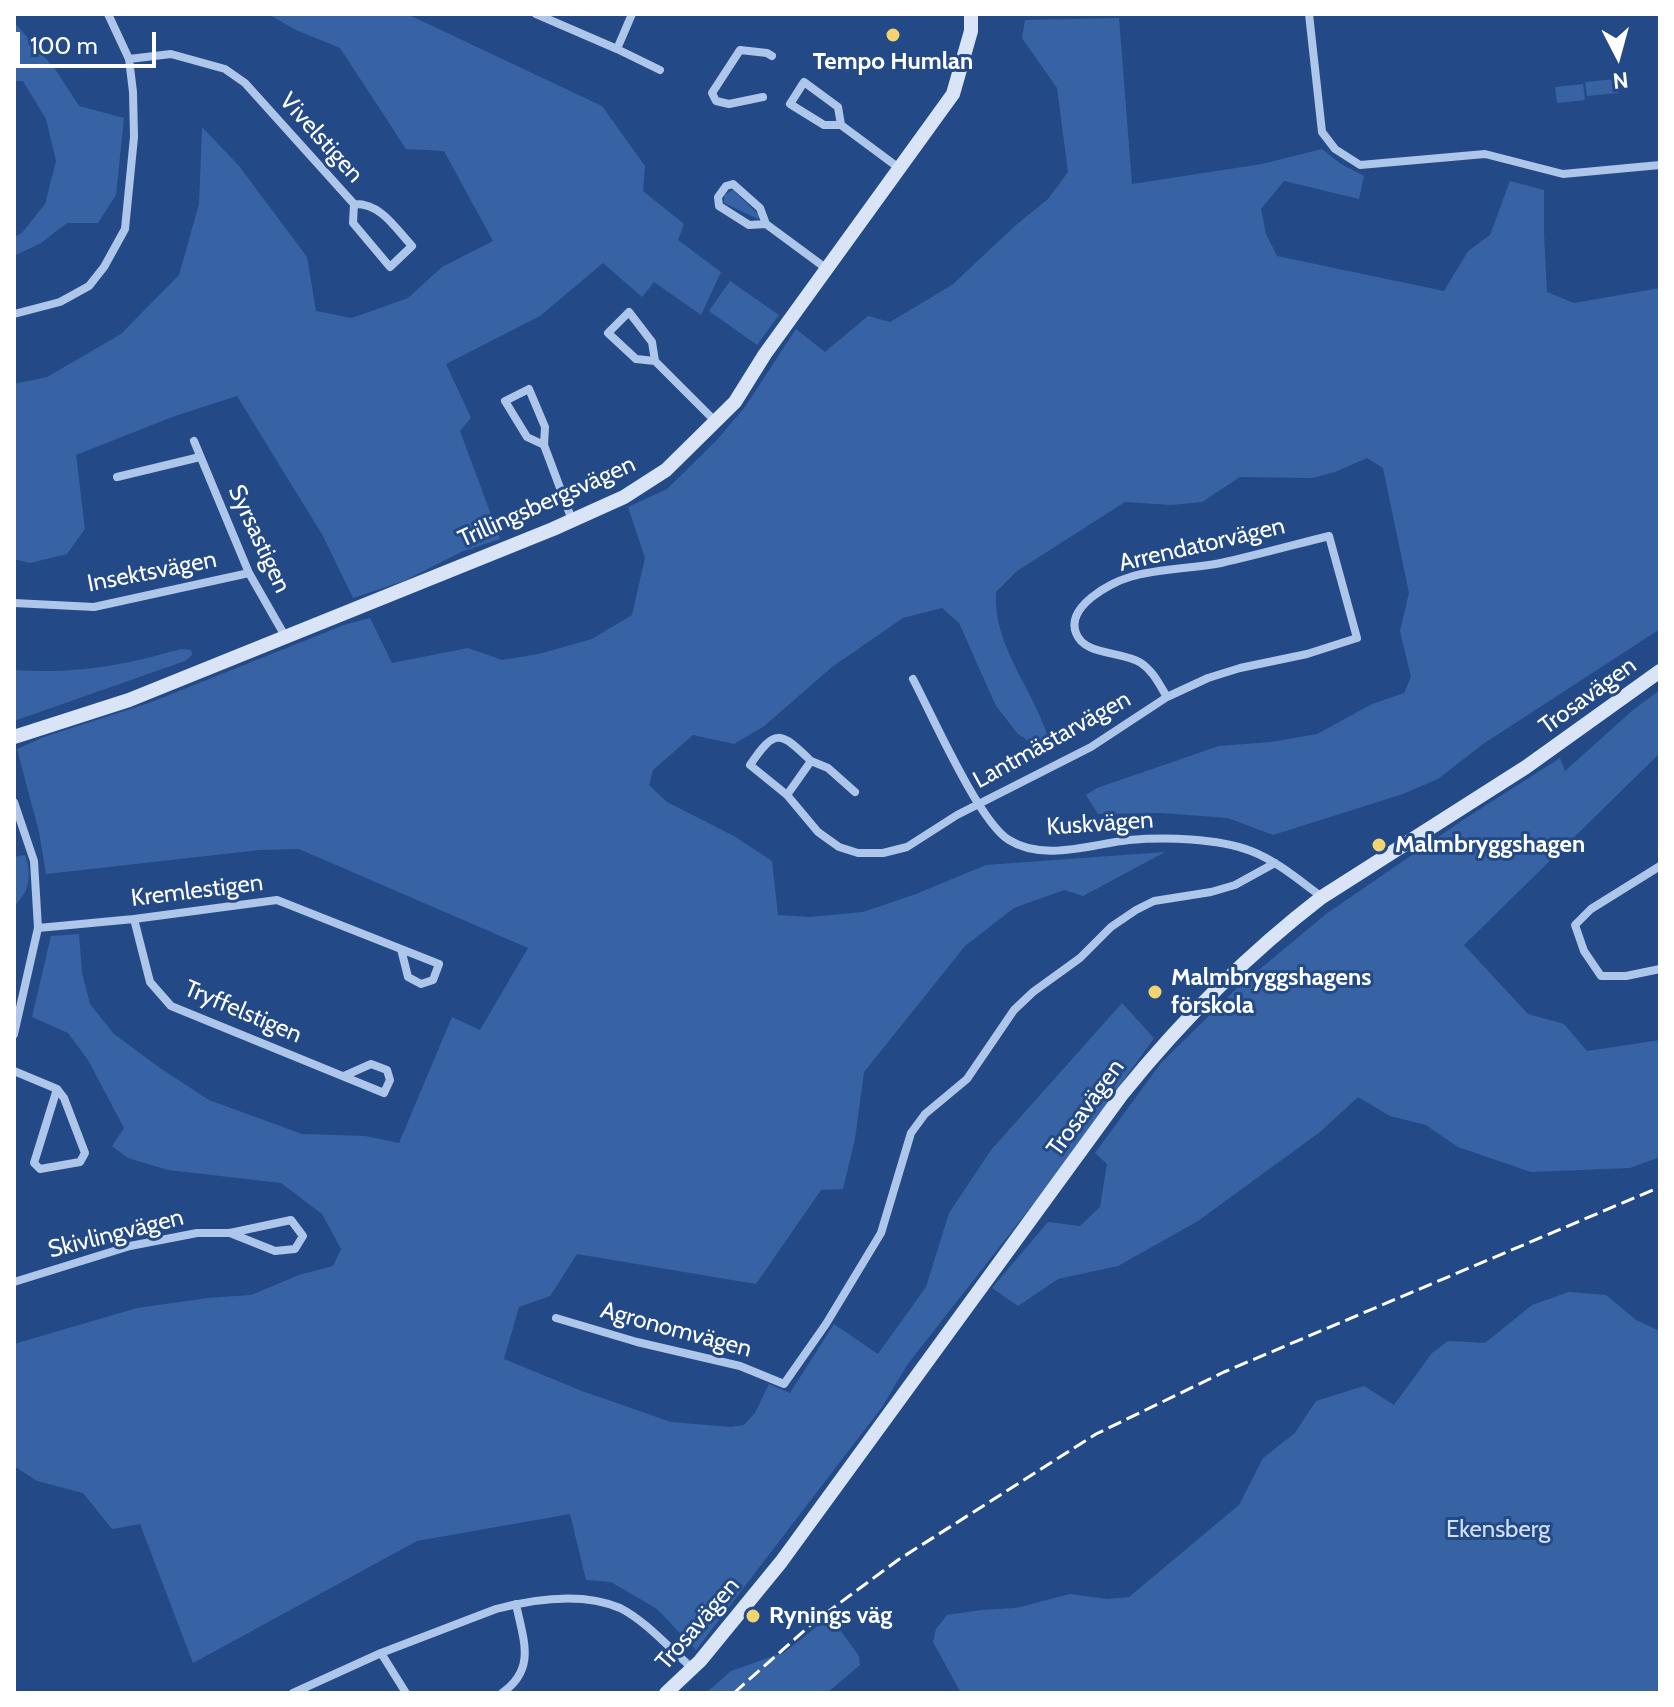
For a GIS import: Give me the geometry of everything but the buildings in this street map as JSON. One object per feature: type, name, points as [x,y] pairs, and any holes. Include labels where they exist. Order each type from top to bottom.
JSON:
[{"type":"main road","name":"Trillingsbergsvägen","points":[[14,737],[129,700],[572,520],[624,497],[666,470],[735,402],[765,354],[953,94],[971,31],[971,14]]},
{"type":"main road","name":"Trosavägen","points":[[666,1693],[692,1668],[781,1562],[1159,1048],[1246,961],[1322,897],[1538,760],[1660,671]]},
{"type":"street","points":[[14,314],[60,302],[89,286],[104,267],[125,229],[134,137],[133,92],[129,59],[108,14]]},
{"type":"street","points":[[536,14],[660,70]]},
{"type":"street","points":[[617,49],[632,14]]},
{"type":"street","points":[[1309,14],[1322,132],[1335,149],[1360,165],[1485,154],[1563,174],[1660,165]]},
{"type":"street","points":[[763,97],[721,103],[712,93],[740,50],[772,56]]},
{"type":"street","name":"Vivelstigen","points":[[129,59],[171,54],[225,69],[245,83],[354,204],[353,223],[390,267],[412,246],[379,210],[367,204],[354,204]]},
{"type":"street","points":[[841,125],[838,107],[804,82],[790,104],[824,125],[841,125],[899,168]]},
{"type":"street","points":[[766,224],[749,225],[719,206],[718,197],[726,186],[733,184],[760,208],[766,224],[827,269]]},
{"type":"street","points":[[655,361],[636,359],[608,333],[629,312],[652,342],[655,361],[717,422]]},
{"type":"street","points":[[544,445],[527,437],[505,401],[529,389],[545,427],[544,445],[572,520]]},
{"type":"street","name":"Syrsastigen","points":[[194,441],[249,573],[285,636]]},
{"type":"street","points":[[117,477],[200,457]]},
{"type":"street","name":"Arrendatorvägen","points":[[1167,697],[1153,674],[1140,662],[1097,650],[1081,642],[1075,632],[1074,619],[1080,609],[1129,577],[1203,567],[1329,536],[1357,638]]},
{"type":"street","name":"Insektsvägen","points":[[14,603],[94,607],[249,573]]},
{"type":"street","name":"Lantmästarvägen","points":[[855,792],[828,768],[811,761],[788,739],[771,739],[764,743],[750,765],[787,795],[818,832],[839,847],[858,853],[883,853],[907,847],[979,804],[1091,747],[1167,697],[1208,678],[1307,654],[1357,638]]},
{"type":"street","name":"Kuskvägen","points":[[913,679],[979,804],[992,825],[1008,840],[1028,849],[1055,850],[1130,840],[1175,839],[1249,850],[1275,863],[1322,897]]},
{"type":"street","points":[[787,795],[811,761]]},
{"type":"street","points":[[14,802],[16,816],[34,861],[38,928],[14,1034]]},
{"type":"street","name":"Agronomvägen","points":[[556,1318],[637,1342],[740,1366],[784,1384],[834,1312],[881,1233],[911,1133],[925,1114],[967,1079],[1014,1010],[1080,958],[1111,927],[1136,910],[1154,901],[1235,885],[1275,863]]},
{"type":"street","points":[[1660,866],[1591,909],[1575,925],[1584,951],[1601,976],[1626,976],[1660,969]]},
{"type":"street","name":"Kremlestigen","points":[[38,928],[277,900],[439,964],[433,980],[421,984],[408,977],[401,949]]},
{"type":"street","name":"Tryffelstigen","points":[[134,919],[150,982],[171,1006],[384,1093],[390,1080],[387,1070],[371,1064],[344,1076]]},
{"type":"street","points":[[14,1071],[57,1089],[64,1098],[85,1153],[80,1162],[40,1169],[34,1163],[57,1089]]},
{"type":"street","name":"Skivlingvägen","points":[[14,1282],[130,1246],[197,1233],[230,1233],[291,1220],[303,1236],[295,1249],[275,1251],[230,1233]]},
{"type":"street","points":[[293,1693],[381,1653],[516,1604],[587,1599],[621,1609],[692,1668]]},
{"type":"street","points":[[502,1693],[516,1683],[526,1656],[516,1604]]},
{"type":"street","points":[[381,1653],[406,1693]]},
{"type":"green space","points":[[268,14],[407,14],[602,106],[645,166],[643,191],[684,224],[678,240],[721,272],[701,315],[654,282],[642,297],[603,263],[540,316],[446,364],[471,418],[460,431],[500,539],[461,552],[404,581],[353,598],[323,536],[237,396],[175,416],[76,455],[85,529],[67,554],[30,563],[14,559],[14,384],[47,377],[121,334],[179,275],[199,204],[202,127],[239,166],[307,257],[316,311],[352,318],[408,298],[442,267],[493,241],[444,151],[406,149],[340,48],[296,30]]},
{"type":"green space","points":[[1119,18],[1132,184],[1262,164],[1322,149],[1364,176],[1359,199],[1284,181],[1261,209],[1266,234],[1277,256],[1444,291],[1468,251],[1490,235],[1510,181],[1544,190],[1547,292],[1574,303],[1660,288],[1660,629],[1483,744],[1438,779],[1403,794],[1273,835],[1228,818],[1161,813],[1098,814],[1086,795],[1097,788],[1219,746],[1317,734],[1372,704],[1404,693],[1411,677],[1400,631],[1409,593],[1383,468],[1367,458],[1312,478],[1240,477],[1202,502],[1171,505],[1125,502],[1017,571],[996,592],[997,612],[1007,648],[1048,737],[1038,747],[1018,734],[996,706],[959,623],[942,608],[903,618],[832,667],[763,727],[734,744],[693,735],[653,770],[649,785],[667,802],[734,836],[772,861],[778,915],[810,917],[863,912],[986,865],[1165,852],[1083,896],[1064,890],[1014,908],[965,946],[864,1072],[855,1139],[843,1189],[821,1190],[756,1284],[577,1254],[550,1296],[519,1307],[504,1359],[582,1391],[671,1422],[731,1427],[744,1425],[755,1413],[769,1384],[790,1393],[834,1324],[878,1354],[926,1287],[949,1213],[991,1150],[1122,1003],[1154,1038],[1052,1180],[907,1365],[882,1407],[696,1650],[657,1609],[611,1582],[586,1580],[570,1514],[417,1541],[193,1663],[140,1524],[112,1529],[83,1493],[37,1481],[14,1466],[14,1344],[137,1308],[251,1295],[299,1275],[333,1266],[341,1249],[322,1214],[281,1183],[168,1170],[128,1158],[112,1146],[124,1128],[88,1060],[68,1033],[32,1017],[51,936],[79,934],[82,973],[90,1004],[114,1034],[209,1100],[302,1134],[365,1136],[399,1143],[452,1017],[480,1030],[528,948],[299,849],[260,850],[46,874],[39,832],[17,749],[44,737],[149,703],[344,625],[370,618],[392,663],[468,648],[502,660],[539,654],[592,639],[632,615],[645,558],[628,507],[667,489],[715,442],[745,407],[796,329],[825,352],[868,316],[890,322],[952,285],[1048,199],[1068,172],[1057,88],[1022,38],[1025,20]]},
{"type":"green space","points":[[14,22],[55,69],[79,106],[124,118],[116,195],[98,223],[67,223],[41,243],[14,256],[14,237],[22,233],[45,204],[56,161],[46,119],[23,81],[14,81]]},
{"type":"green space","points":[[1617,79],[1618,93],[1587,96],[1585,82]]},
{"type":"green space","points":[[1583,84],[1585,100],[1557,103],[1555,87]]},
{"type":"green space","points":[[733,190],[759,215],[758,219],[724,203],[724,195]]},
{"type":"green space","points":[[730,281],[779,315],[757,345],[709,311]]},
{"type":"green space","points":[[181,649],[191,650],[192,655],[185,661],[14,721],[14,670],[58,671],[99,667]]},
{"type":"green space","points":[[1660,690],[1660,753],[1464,945],[1528,1014],[1564,1024],[1587,1051],[1660,1040],[1660,1157],[1630,1168],[1531,1172],[1458,1147],[1426,1125],[1390,1116],[1358,1097],[1320,1132],[1198,1221],[1118,1266],[1058,1279],[1018,1306],[992,1288],[1048,1222],[1080,1226],[1100,1207],[1107,1164],[1095,1153],[1161,1063],[1236,989],[1326,914],[1466,818],[1560,758],[1565,771]]},
{"type":"green space","points":[[25,855],[28,883],[14,906],[14,857]]},
{"type":"green space","name":"Ekensberg","points":[[1569,1292],[1606,1295],[1636,1320],[1660,1331],[1660,1693],[961,1693],[933,1642],[936,1629],[947,1615],[1016,1608],[1070,1594],[1107,1599],[1129,1597],[1239,1505],[1263,1458],[1295,1433],[1316,1401],[1364,1386],[1394,1405],[1432,1353],[1448,1341],[1485,1343],[1532,1305]]},
{"type":"green space","points":[[830,1616],[859,1656],[860,1665],[827,1693],[706,1693],[731,1671],[785,1652]]},
{"type":"railway","points":[[734,1693],[814,1622],[898,1560],[1096,1434],[1224,1372],[1660,1187]]},
{"type":"place","name":"Tempo Humlan","points":[[893,35]]},
{"type":"place","name":"Malmbryggshagen","points":[[1379,845]]},
{"type":"place","name":"Malmbryggshagens förskola","points":[[1155,992]]},
{"type":"place","name":"Rynings väg","points":[[753,1616]]}]
